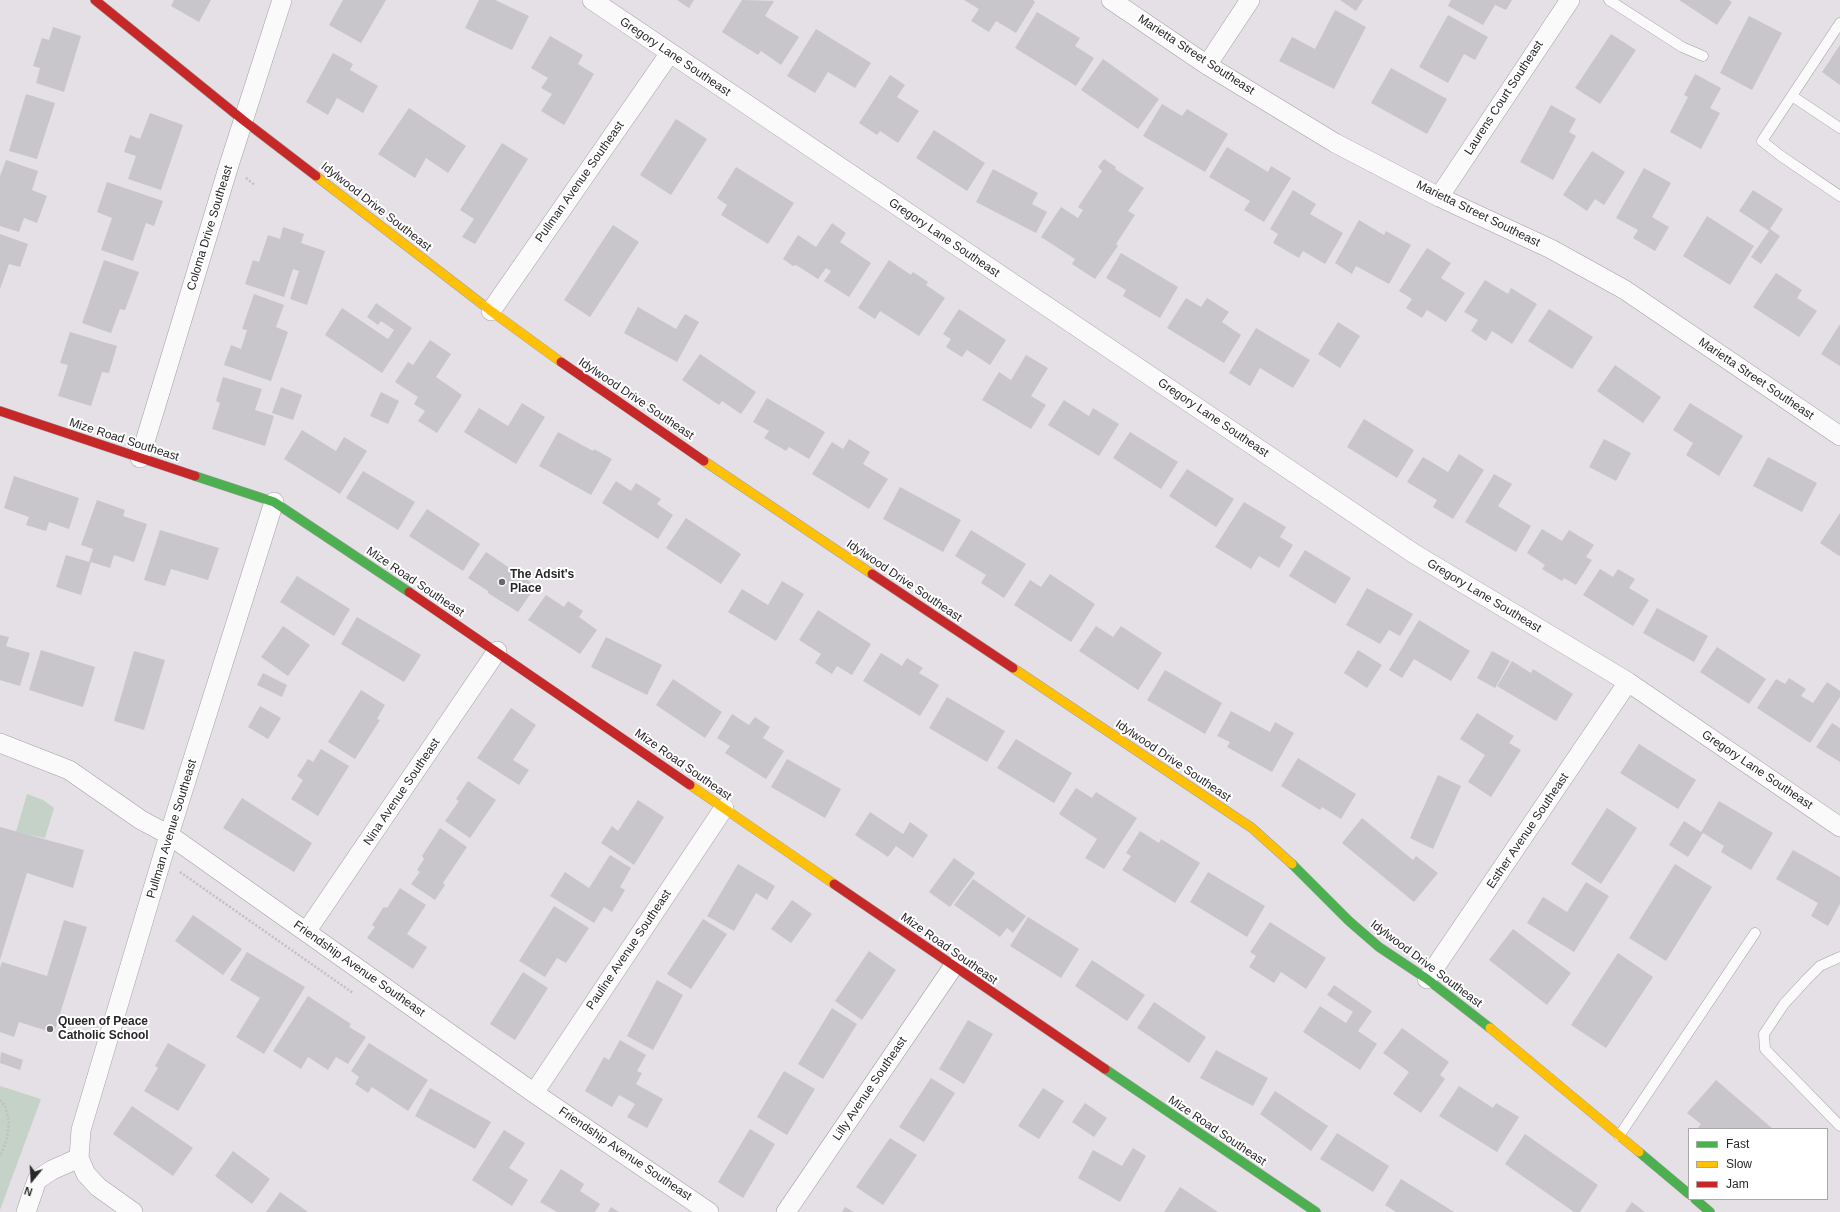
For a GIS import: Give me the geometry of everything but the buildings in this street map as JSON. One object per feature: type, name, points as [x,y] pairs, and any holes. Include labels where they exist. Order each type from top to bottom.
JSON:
[{"type":"street","name":"Idylwood Drive Southeast","points":[[95,0],[243,120],[491,312],[572,370],[1252,828],[1282,854],[1354,925],[1379,947],[1428,980],[1484,1023],[1688,1193]]},
{"type":"street","name":"Coloma Drive Southeast","points":[[140,458],[243,120],[282,0]]},
{"type":"street","name":"Gregory Lane Southeast","points":[[592,0],[1413,553],[1628,682],[1840,827]]},
{"type":"street","name":"Marietta Street Southeast","points":[[1111,0],[1207,65],[1335,143],[1439,197],[1551,249],[1625,290],[1840,436]]},
{"type":"street","points":[[1207,65],[1250,0]]},
{"type":"street","name":"Laurens Court Southeast","points":[[1439,197],[1570,0]]},
{"type":"street","name":"Pullman Avenue Southeast","points":[[491,312],[670,53]]},
{"type":"street","name":"Mize Road Southeast","points":[[0,411],[274,502],[497,651],[953,966],[1316,1212]]},
{"type":"street","name":"Pullman Avenue Southeast","points":[[79,1158],[81,1130],[169,835],[274,502]]},
{"type":"street","name":"Nina Avenue Southeast","points":[[306,932],[497,651]]},
{"type":"street","name":"Esther Avenue Southeast","points":[[1428,980],[1628,682]]},
{"type":"street","name":"Friendship Avenue Southeast","points":[[0,743],[69,770],[141,820],[169,835],[534,1092],[709,1212]]},
{"type":"street","name":"Pauline Avenue Southeast","points":[[534,1092],[724,808]]},
{"type":"street","name":"Lilly Avenue Southeast","points":[[786,1212],[953,966]]},
{"type":"street","points":[[26,1212],[37,1180],[52,1170],[79,1158],[86,1174],[98,1187],[133,1212]]},
{"type":"street","points":[[1696,1200],[1710,1212]]},
{"type":"lane","points":[[1609,0],[1682,47],[1702,56]]},
{"type":"lane","points":[[1840,23],[1762,141],[1781,156],[1840,196]]},
{"type":"lane","points":[[1792,96],[1840,128]]},
{"type":"lane","points":[[1619,1136],[1755,934]]},
{"type":"lane","points":[[1840,957],[1820,966],[1810,976],[1784,1004],[1764,1034],[1765,1048],[1840,1126]]},
{"type":"path","points":[[0,1100],[5,1106],[9,1122],[7,1139],[0,1157]]},
{"type":"shaded area","points":[[27,794],[43,800],[54,808],[45,838],[16,832]]},
{"type":"shaded area","points":[[0,1086],[41,1099],[0,1210]]},
{"type":"traffic: fast","points":[[195,476],[274,502],[409,592]]},
{"type":"traffic: fast","points":[[1292,864],[1349,921],[1379,947],[1427,979],[1490,1028]]},
{"type":"traffic: fast","points":[[1105,1069],[1316,1212]]},
{"type":"traffic: fast","points":[[1639,1152],[1688,1193]]},
{"type":"traffic: fast","points":[[1696,1200],[1710,1212]]},
{"type":"traffic: slow","points":[[316,176],[491,311],[561,362]]},
{"type":"traffic: slow","points":[[704,461],[872,574]]},
{"type":"traffic: slow","points":[[1013,668],[1252,828],[1292,864]]},
{"type":"traffic: slow","points":[[690,785],[834,884]]},
{"type":"traffic: slow","points":[[1490,1028],[1639,1152]]},
{"type":"traffic: jam","points":[[95,0],[243,120],[316,176]]},
{"type":"traffic: jam","points":[[561,362],[704,461]]},
{"type":"traffic: jam","points":[[0,411],[195,476]]},
{"type":"traffic: jam","points":[[872,574],[1013,668]]},
{"type":"traffic: jam","points":[[409,592],[690,785]]},
{"type":"traffic: jam","points":[[834,884],[1105,1069]]},
{"type":"place","name":"The Adsit's Place","points":[[502,582]]},
{"type":"place","name":"Queen of Peace Catholic School","points":[[50,1029]]}]
